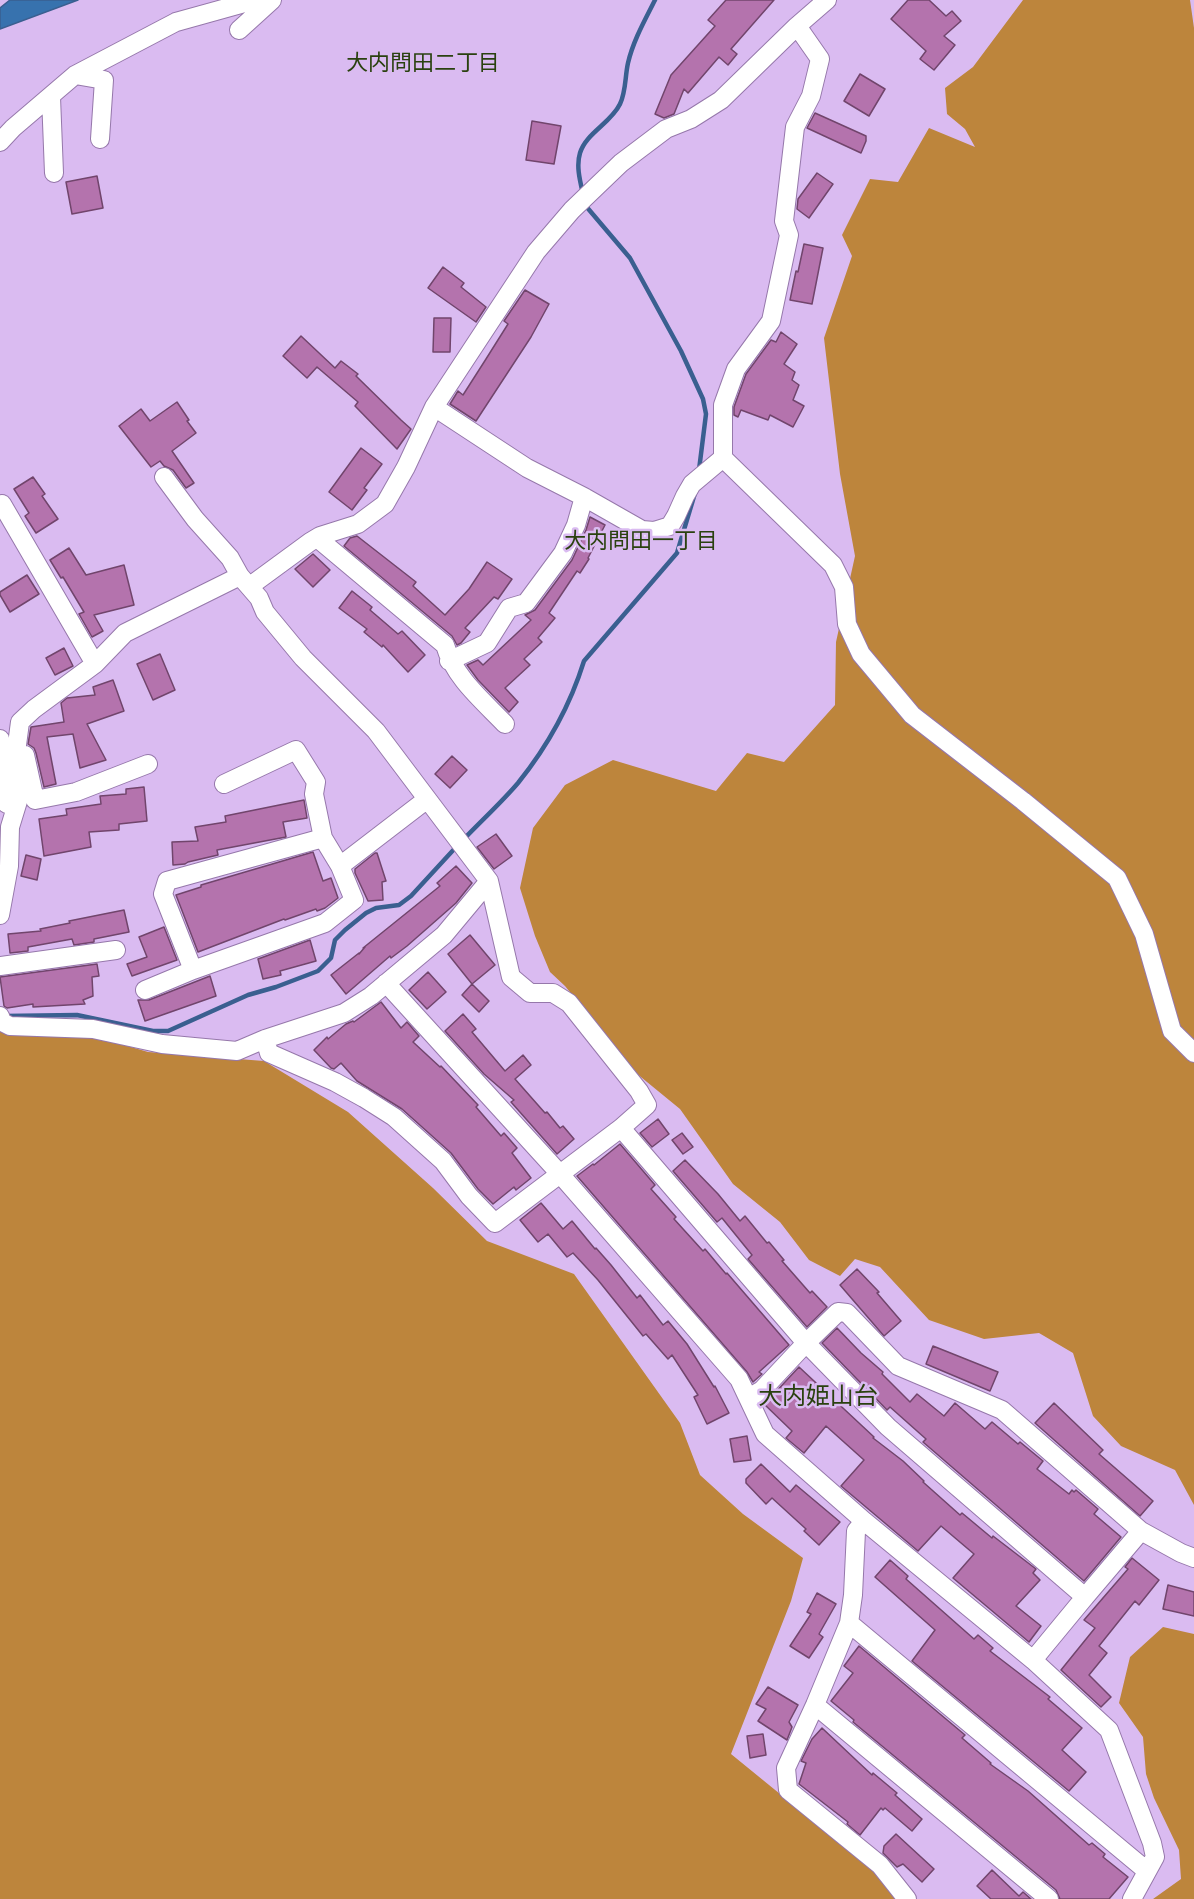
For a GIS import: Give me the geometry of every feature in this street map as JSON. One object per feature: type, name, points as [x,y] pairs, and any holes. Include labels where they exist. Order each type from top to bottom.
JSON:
[{"type":"street","points":[[0,142],[75,75],[176,22],[255,0]]},
{"type":"street","points":[[239,30],[272,0]]},
{"type":"street","points":[[0,915],[10,827],[18,801],[8,742],[20,722],[95,664],[125,633],[245,581],[320,536],[358,524],[386,504],[434,407],[536,252],[582,201],[621,163],[666,129],[690,119],[721,100],[826,0]]},
{"type":"street","points":[[797,26],[820,59],[812,96],[795,127],[784,221],[789,235],[771,321],[735,369],[723,405],[723,458],[833,565],[844,587],[848,624],[861,654],[912,715],[1117,878],[1144,934],[1172,1031],[1194,1053]]},
{"type":"street","points":[[75,75],[104,80],[100,139]]},
{"type":"street","points":[[51,97],[54,174]]},
{"type":"street","points":[[434,407],[526,468],[642,530],[654,531],[670,526],[685,496],[697,479],[723,458]]},
{"type":"street","points":[[164,477],[195,519],[230,558],[273,621],[303,658],[376,731],[489,881],[511,977],[530,993],[553,993],[569,1003],[639,1091],[647,1105],[621,1128],[495,1223],[469,1196],[443,1161],[394,1118],[335,1082],[269,1053],[265,1039]]},
{"type":"street","points":[[449,661],[487,643],[509,608],[526,603],[563,553],[576,525],[584,497]]},
{"type":"street","points":[[2,504],[95,664]]},
{"type":"street","points":[[320,536],[322,542],[445,645],[449,661],[471,689],[505,724]]},
{"type":"street","points":[[8,742],[24,751],[34,801],[76,792],[148,765]]},
{"type":"street","points":[[145,990],[193,970],[325,923],[354,900],[340,866],[323,838],[314,794],[316,782],[296,750],[224,784]]},
{"type":"street","points":[[340,866],[426,800]]},
{"type":"street","points":[[193,970],[163,894],[167,881],[323,838]]},
{"type":"street","points":[[1,1019],[10,1026],[93,1029],[162,1044],[237,1051],[265,1039],[344,1013],[371,996],[444,935],[489,881]]},
{"type":"street","points":[[0,966],[116,950]]},
{"type":"street","points":[[386,982],[560,1174],[739,1379],[765,1434],[864,1521],[1033,1660],[1097,1716],[1109,1730],[1152,1843],[1155,1857],[1132,1899]]},
{"type":"street","points":[[621,1128],[806,1343],[888,1427],[1085,1597]]},
{"type":"street","points":[[748,1398],[762,1390],[838,1312],[848,1313],[898,1366],[1002,1410],[1141,1531],[1194,1558]]},
{"type":"street","points":[[864,1521],[856,1531],[853,1595],[849,1623],[786,1768],[788,1790],[880,1865],[907,1899]]},
{"type":"street","points":[[1033,1660],[1141,1531]]},
{"type":"street","points":[[849,1623],[1147,1871]]},
{"type":"street","points":[[815,1705],[1049,1899]]},
{"type":"shaded area","points":[[1023,0],[1190,0],[1194,28],[1194,1505],[1175,1470],[1121,1446],[1093,1416],[1073,1353],[1039,1333],[984,1339],[929,1320],[880,1267],[855,1259],[840,1276],[809,1260],[780,1222],[733,1184],[680,1109],[636,1073],[565,986],[550,972],[535,936],[520,888],[533,828],[565,785],[613,760],[716,791],[747,753],[784,762],[835,705],[836,642],[855,556],[840,474],[824,338],[852,256],[842,235],[870,179],[898,182],[929,128],[975,147],[965,129],[947,114],[945,88],[973,67]]},
{"type":"shaded area","points":[[0,1028],[87,1034],[148,1052],[264,1061],[348,1112],[433,1188],[487,1241],[574,1274],[680,1423],[700,1475],[743,1514],[803,1558],[791,1601],[731,1754],[872,1869],[895,1899],[0,1899]]},
{"type":"shaded area","points":[[1163,1627],[1194,1634],[1194,1899],[1153,1899],[1181,1879],[1179,1850],[1154,1798],[1146,1774],[1143,1737],[1119,1703],[1130,1657]]},
{"type":"water","points":[[10,0],[78,0],[0,29],[0,8]]},
{"type":"building","points":[[726,0],[774,0],[731,49],[737,54],[728,65],[719,57],[688,93],[684,89],[674,114],[664,118],[655,114],[671,75],[715,26],[708,20]]},
{"type":"building","points":[[908,0],[929,0],[946,16],[952,11],[961,21],[944,36],[955,45],[934,70],[920,59],[926,51],[891,19]]},
{"type":"building","points":[[860,74],[885,89],[869,116],[844,101]]},
{"type":"building","points":[[815,113],[866,136],[861,153],[807,128]]},
{"type":"building","points":[[532,121],[561,126],[554,164],[526,160]]},
{"type":"building","points":[[817,173],[833,184],[809,218],[797,209],[798,199]]},
{"type":"building","points":[[97,176],[103,208],[72,214],[66,182]]},
{"type":"building","points":[[804,244],[823,248],[812,304],[790,300]]},
{"type":"building","points":[[443,267],[464,283],[461,287],[486,307],[476,322],[428,288]]},
{"type":"building","points":[[525,290],[549,304],[531,337],[476,421],[450,404],[458,391],[463,395],[508,324],[504,321]]},
{"type":"building","points":[[434,318],[451,318],[450,352],[433,352]]},
{"type":"building","points":[[781,332],[797,344],[784,364],[795,372],[792,380],[799,385],[793,400],[804,406],[793,427],[770,415],[768,420],[741,410],[738,417],[734,415],[734,407],[746,374],[771,340],[776,342]]},
{"type":"building","points":[[301,336],[335,368],[341,361],[358,374],[356,376],[411,429],[397,449],[355,406],[358,402],[317,367],[307,378],[283,356]]},
{"type":"building","points":[[177,402],[196,433],[172,451],[194,483],[186,488],[173,470],[164,466],[160,461],[151,467],[119,426],[141,409],[150,421]]},
{"type":"building","points":[[361,448],[382,464],[364,488],[367,490],[352,510],[329,492]]},
{"type":"building","points":[[33,477],[45,494],[42,496],[58,519],[36,533],[25,516],[29,513],[14,489]]},
{"type":"building","points":[[590,517],[605,525],[589,559],[580,573],[577,571],[549,613],[555,618],[538,638],[542,642],[524,659],[530,665],[505,688],[518,702],[509,712],[467,665],[478,660],[483,665],[531,620],[525,615],[535,610],[572,560]]},
{"type":"building","points":[[357,536],[416,582],[413,586],[445,615],[469,589],[487,562],[512,579],[498,599],[494,597],[465,628],[470,632],[457,645],[452,636],[344,546],[350,538]]},
{"type":"building","points":[[69,548],[86,575],[124,565],[134,605],[94,615],[103,631],[92,637],[79,614],[84,612],[50,560]]},
{"type":"building","points":[[313,554],[330,570],[313,587],[295,569]]},
{"type":"building","points":[[27,575],[39,594],[10,612],[0,592]]},
{"type":"building","points":[[352,591],[372,607],[370,610],[398,634],[402,631],[425,655],[408,672],[383,645],[382,647],[364,632],[367,629],[339,608]]},
{"type":"building","points":[[64,648],[73,666],[55,675],[46,658]]},
{"type":"building","points":[[160,654],[175,690],[153,700],[137,664]]},
{"type":"building","points":[[113,680],[124,711],[87,724],[106,760],[80,768],[73,734],[47,737],[56,784],[44,787],[36,753],[34,748],[28,744],[31,727],[64,722],[61,703],[67,698],[95,695],[93,687]]},
{"type":"building","points":[[452,756],[467,770],[450,788],[435,774]]},
{"type":"building","points":[[144,787],[147,821],[119,824],[119,830],[89,832],[91,847],[44,856],[39,819],[67,815],[66,809],[101,804],[100,796],[126,794],[126,789]]},
{"type":"building","points":[[304,800],[307,818],[283,822],[286,837],[217,850],[218,855],[173,865],[172,842],[198,841],[195,827],[226,822],[225,816]]},
{"type":"building","points":[[496,834],[512,856],[494,869],[477,847]]},
{"type":"building","points":[[313,852],[323,881],[331,878],[338,898],[325,908],[284,919],[198,952],[176,895],[201,887],[201,885]]},
{"type":"building","points":[[377,853],[386,881],[382,882],[383,900],[368,901],[355,869]]},
{"type":"building","points":[[26,855],[41,859],[37,880],[21,876]]},
{"type":"building","points":[[456,866],[472,883],[456,903],[407,946],[391,958],[390,956],[346,994],[331,975],[440,886],[437,883]]},
{"type":"building","points":[[124,910],[129,932],[94,939],[94,942],[74,945],[72,939],[28,947],[28,951],[10,953],[8,934],[41,931],[40,929],[70,923],[69,921]]},
{"type":"building","points":[[164,927],[177,960],[132,976],[127,964],[147,957],[139,937]]},
{"type":"building","points":[[470,935],[495,965],[472,984],[448,954]]},
{"type":"building","points":[[310,940],[316,961],[280,971],[281,975],[263,979],[258,959]]},
{"type":"building","points":[[97,964],[99,976],[92,977],[93,996],[83,1000],[85,1004],[33,1007],[33,1004],[7,1008],[4,1006],[0,977]]},
{"type":"building","points":[[428,972],[446,992],[427,1009],[409,990]]},
{"type":"building","points":[[210,976],[216,996],[145,1021],[138,1000],[149,1000]]},
{"type":"building","points":[[472,984],[489,1001],[479,1012],[462,995]]},
{"type":"building","points":[[381,1002],[401,1028],[407,1022],[419,1036],[413,1042],[441,1066],[478,1105],[476,1107],[501,1136],[504,1133],[517,1148],[512,1153],[531,1178],[516,1190],[514,1187],[493,1204],[478,1189],[451,1153],[402,1109],[357,1081],[341,1063],[334,1069],[331,1068],[314,1050],[327,1037],[328,1039],[346,1024],[354,1022]]},
{"type":"building","points":[[463,1014],[476,1029],[472,1032],[505,1071],[523,1055],[531,1065],[515,1079],[545,1113],[547,1112],[560,1128],[563,1126],[574,1139],[557,1154],[511,1102],[514,1100],[484,1074],[445,1031]]},
{"type":"building","points":[[658,1119],[669,1134],[652,1147],[640,1133]]},
{"type":"building","points":[[682,1133],[693,1147],[683,1154],[672,1140]]},
{"type":"building","points":[[620,1144],[655,1185],[651,1189],[676,1217],[674,1219],[727,1273],[789,1345],[759,1372],[762,1374],[753,1382],[747,1372],[577,1176]]},
{"type":"building","points":[[685,1160],[740,1221],[745,1216],[810,1293],[812,1291],[827,1307],[807,1327],[748,1259],[752,1255],[722,1218],[717,1222],[673,1171]]},
{"type":"building","points":[[541,1203],[563,1229],[572,1221],[637,1298],[640,1295],[663,1325],[668,1321],[687,1344],[715,1386],[729,1413],[707,1424],[694,1397],[698,1395],[672,1355],[668,1359],[646,1334],[643,1336],[573,1253],[567,1257],[548,1234],[538,1242],[520,1220]]},
{"type":"building","points":[[857,1269],[879,1292],[877,1293],[901,1321],[884,1336],[840,1285]]},
{"type":"building","points":[[837,1328],[883,1372],[882,1374],[910,1402],[917,1394],[944,1416],[955,1403],[985,1429],[992,1422],[1043,1461],[1037,1469],[1069,1494],[1072,1490],[1074,1492],[1076,1490],[1098,1509],[1094,1514],[1121,1537],[1084,1581],[923,1442],[926,1439],[890,1407],[887,1410],[822,1343]]},
{"type":"building","points":[[933,1346],[998,1372],[990,1391],[926,1364]]},
{"type":"building","points":[[799,1367],[873,1438],[903,1461],[960,1515],[962,1513],[992,1538],[993,1536],[1036,1569],[1033,1573],[1040,1580],[1016,1606],[1041,1626],[1029,1642],[953,1578],[974,1554],[941,1526],[918,1551],[841,1486],[864,1460],[826,1426],[804,1453],[786,1438],[792,1431],[763,1403]]},
{"type":"building","points":[[1054,1403],[1103,1450],[1099,1454],[1153,1501],[1140,1516],[1035,1423]]},
{"type":"building","points":[[747,1436],[751,1460],[734,1462],[730,1439]]},
{"type":"building","points":[[761,1464],[790,1492],[796,1485],[840,1522],[819,1545],[804,1531],[806,1529],[772,1498],[766,1504],[746,1483],[746,1479]]},
{"type":"building","points":[[1132,1558],[1159,1580],[1139,1605],[1135,1601],[1099,1646],[1107,1653],[1089,1675],[1111,1697],[1101,1707],[1061,1670],[1095,1628],[1084,1620],[1128,1569],[1125,1567]]},
{"type":"building","points":[[890,1560],[908,1576],[906,1579],[974,1639],[978,1635],[993,1648],[990,1651],[1050,1697],[1048,1699],[1082,1728],[1062,1750],[1086,1772],[1069,1791],[912,1661],[935,1630],[875,1577]]},
{"type":"building","points":[[1168,1585],[1194,1592],[1194,1616],[1163,1609]]},
{"type":"building","points":[[817,1593],[836,1604],[819,1634],[823,1637],[809,1658],[790,1646],[811,1614],[807,1612]]},
{"type":"building","points":[[859,1646],[965,1735],[962,1738],[990,1764],[1028,1791],[1089,1845],[1092,1843],[1105,1854],[1103,1857],[1128,1877],[1109,1899],[1060,1899],[1056,1890],[853,1722],[854,1720],[831,1701],[853,1673],[844,1666]]},
{"type":"building","points":[[768,1687],[798,1705],[789,1722],[792,1727],[787,1740],[758,1721],[766,1709],[756,1704]]},
{"type":"building","points":[[822,1728],[872,1775],[873,1773],[897,1793],[895,1795],[922,1819],[912,1831],[885,1808],[883,1810],[881,1808],[860,1835],[847,1824],[848,1822],[799,1784],[806,1763],[801,1761],[812,1739]]},
{"type":"building","points":[[763,1734],[766,1755],[750,1758],[747,1736]]},
{"type":"building","points":[[896,1834],[934,1869],[922,1882],[903,1864],[897,1867],[883,1853],[884,1846]]},
{"type":"building","points":[[992,1870],[1019,1896],[1023,1892],[1031,1899],[991,1899],[977,1886]]},
{"type":"waterway","points":[[583,194],[578,168],[580,153],[583,146],[611,117],[620,104],[630,55],[655,0]]},
{"type":"waterway","points":[[585,205],[630,258],[681,351],[703,399],[706,414],[699,470]]},
{"type":"waterway","points":[[463,840],[505,798],[529,769],[565,710],[584,661],[677,553],[695,493]]},
{"type":"waterway","points":[[4,1016],[77,1015],[153,1031],[168,1031],[248,995],[318,971],[331,958],[335,940],[345,930],[376,908],[399,905],[411,896],[457,846]]},
{"type":"district","name":"大内問田二丁目","points":[[423,66]]},
{"type":"district","name":"大内問田一丁目","points":[[641,544]]},
{"type":"district","name":"大内姫山台","points":[[818,1399]]}]
